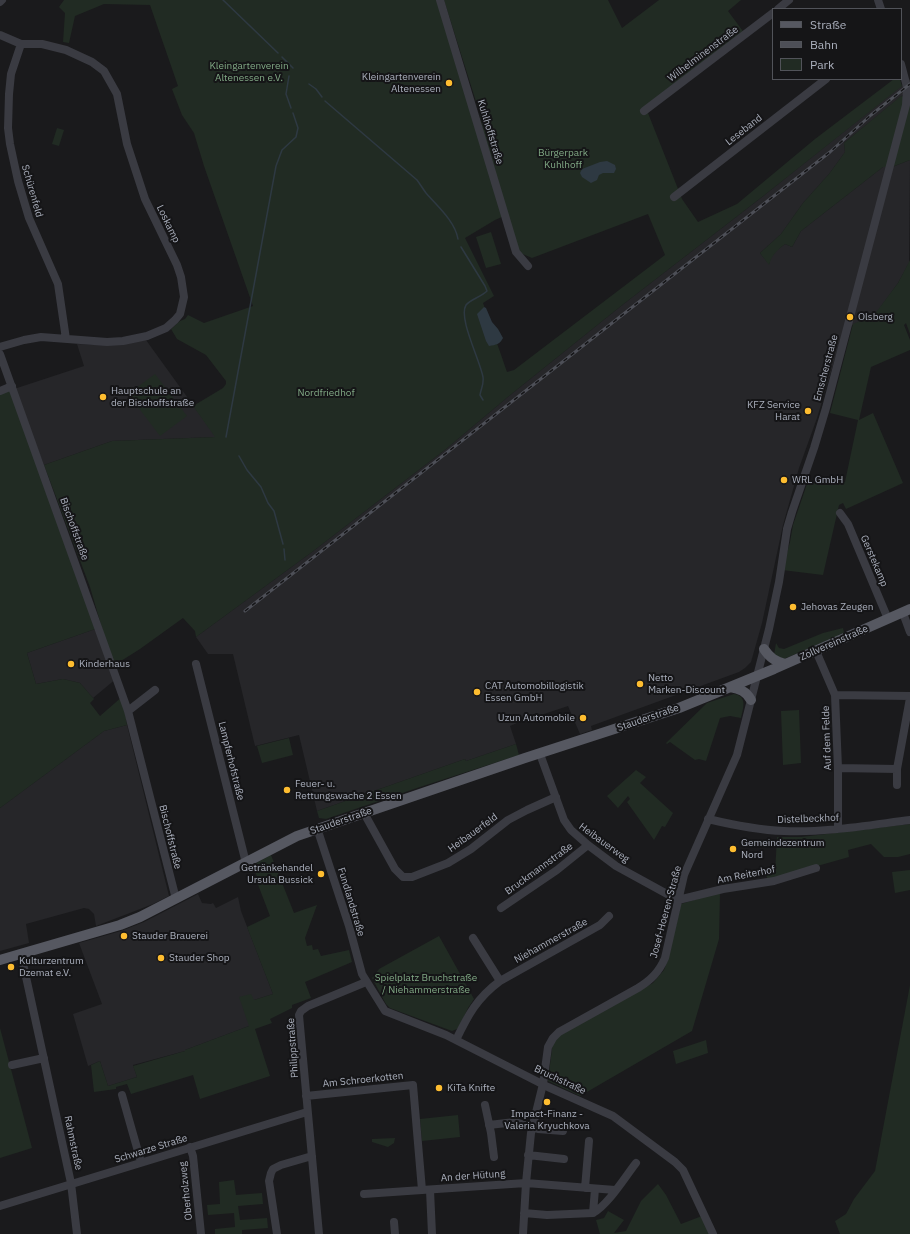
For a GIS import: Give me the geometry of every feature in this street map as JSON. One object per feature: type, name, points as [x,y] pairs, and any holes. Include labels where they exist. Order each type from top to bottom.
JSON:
[{"type":"main road","name":"Zollvereinstraße","points":[[758,676],[906,611]]},
{"type":"main road","points":[[764,649],[769,656],[776,661],[785,664]]},
{"type":"main road","name":"Stauderstraße","points":[[0,960],[120,925],[140,917],[297,836],[317,828],[679,708],[758,676]]},
{"type":"main road","points":[[730,687],[748,694],[751,700]]},
{"type":"street","name":"Kuhlhoffstraße","points":[[440,0],[516,252],[528,266]]},
{"type":"street","points":[[779,8],[789,0]]},
{"type":"street","name":"Wilhelminenstraße","points":[[644,111],[772,14]]},
{"type":"street","name":"Loskamp","points":[[0,35],[21,44],[42,44],[66,50],[92,62],[104,71],[117,94],[127,144],[145,199],[177,265],[183,285],[184,297],[180,314],[166,328],[147,336],[119,341],[86,341],[41,337],[0,347]]},
{"type":"street","name":"Schürenfeld","points":[[21,44],[8,94],[8,128],[10,144],[18,181],[29,218],[58,284],[66,339]]},
{"type":"street","name":"Emscherstraße","points":[[758,676],[774,608],[789,523],[826,408],[906,105],[906,87],[902,69]]},
{"type":"street","name":"Leseband","points":[[674,197],[825,80]]},
{"type":"street","name":"Bischoffstraße","points":[[0,354],[128,711],[176,899]]},
{"type":"street","points":[[0,391],[12,386]]},
{"type":"street","name":"Gerstekamp","points":[[840,513],[848,524],[888,619]]},
{"type":"street","points":[[906,611],[910,632]]},
{"type":"street","name":"Auf dem Felde","points":[[816,651],[835,695],[838,768],[838,828]]},
{"type":"street","name":"Lampferhofstraße","points":[[196,664],[246,863]]},
{"type":"street","name":"Josef-Hoeren-Straße","points":[[523,1234],[528,1155],[548,1047],[556,1035],[638,988],[650,980],[660,969],[665,958],[684,874],[737,755],[758,676]]},
{"type":"street","points":[[128,711],[155,690]]},
{"type":"street","points":[[835,695],[910,697],[897,769],[897,785]]},
{"type":"street","name":"Heibauerweg","points":[[540,754],[567,826],[574,834],[616,866],[678,900]]},
{"type":"street","points":[[838,768],[897,769]]},
{"type":"street","name":"Heibauerfeld","points":[[364,813],[395,869],[403,877],[412,877],[453,860],[471,849],[508,820],[526,810],[556,797]]},
{"type":"street","name":"Distelbeckhof","points":[[708,819],[745,828],[775,831],[838,828],[910,820]]},
{"type":"street","name":"Fundlandstraße","points":[[317,828],[349,926],[358,963],[366,982]]},
{"type":"street","name":"Bruckmannstraße","points":[[501,908],[557,870],[588,845]]},
{"type":"street","name":"Am Reiterhof","points":[[678,900],[729,888],[774,880],[816,868]]},
{"type":"street","name":"Niehammerstraße","points":[[456,1040],[476,1002],[489,989],[500,981],[600,925],[609,916]]},
{"type":"street","points":[[473,938],[500,981]]},
{"type":"street","name":"Rahmstraße","points":[[21,954],[71,1183],[77,1234]]},
{"type":"street","name":"Bruchstraße","points":[[366,982],[385,1012],[437,1031],[542,1084],[613,1116],[675,1162],[683,1170],[713,1234]]},
{"type":"street","name":"Philippstraße","points":[[320,1234],[299,1019],[301,1011],[308,1006],[366,982]]},
{"type":"street","points":[[12,1065],[44,1058]]},
{"type":"street","name":"Am Schroerkotten","points":[[306,1096],[413,1085],[426,1190]]},
{"type":"street","points":[[122,1095],[141,1162]]},
{"type":"street","points":[[486,1105],[494,1156]]},
{"type":"street","name":"Schwarze Straße","points":[[0,1206],[71,1183],[307,1112]]},
{"type":"street","points":[[489,1125],[515,1122],[538,1129],[563,1132]]},
{"type":"street","points":[[585,1188],[589,1141]]},
{"type":"street","name":"Oberholzweg","points":[[190,1147],[193,1156],[200,1234]]},
{"type":"street","points":[[528,1155],[564,1159]]},
{"type":"street","points":[[277,1234],[269,1181],[271,1173],[281,1165],[312,1156]]},
{"type":"street","points":[[524,1213],[554,1215],[593,1213],[599,1210],[636,1163]]},
{"type":"street","name":"An der Hütung","points":[[364,1194],[526,1183],[615,1190]]},
{"type":"street","points":[[593,1213],[595,1189]]},
{"type":"street","points":[[426,1190],[432,1234]]},
{"type":"street","points":[[394,1222],[395,1234]]},
{"type":"shaded area","points":[[910,79],[910,89],[844,143],[845,152],[829,174],[803,203],[781,234],[760,253],[769,264],[771,257],[777,250],[785,244],[792,247],[801,231],[883,167],[892,167],[910,160],[909,263],[898,283],[874,316],[844,329],[817,418],[799,468],[783,525],[762,623],[751,662],[739,672],[591,726],[592,730],[580,734],[568,706],[517,723],[510,726],[516,744],[466,761],[465,759],[317,811],[299,735],[255,746],[233,654],[208,654],[196,637],[312,552],[446,449],[621,306],[762,197]]},
{"type":"shaded area","points":[[607,161],[615,165],[616,169],[614,173],[603,173],[599,175],[597,180],[591,183],[582,177],[580,173],[582,169]]},
{"type":"shaded area","points":[[484,307],[503,338],[501,342],[496,345],[489,346],[477,314]]},
{"type":"shaded area","name":"Hauptschule an der Bischoffstraße","points":[[146,340],[216,437],[112,441],[44,465],[14,389],[84,366],[77,344],[98,345]]},
{"type":"shaded area","name":"Kinderhaus","points":[[98,628],[117,678],[93,698],[80,683],[63,679],[36,684],[27,653]]},
{"type":"shaded area","points":[[127,725],[169,896],[153,904],[96,926],[94,914],[89,909],[84,908],[26,924],[29,943],[0,951],[0,808],[104,731]]},
{"type":"shaded area","name":"Stauder Brauerei","points":[[198,894],[202,903],[213,903],[216,908],[238,897],[241,911],[273,994],[254,1000],[249,1026],[185,1051],[133,1065],[137,1077],[108,1086],[100,1061],[88,1066],[73,1014],[102,1004],[79,943],[121,931],[144,922]]},
{"type":"green space","points":[[64,0],[438,0],[504,216],[465,238],[494,296],[483,303],[507,372],[514,370],[665,255],[648,214],[532,258],[518,252],[484,136],[479,111],[444,0],[608,0],[622,28],[659,0],[741,0],[728,11],[745,34],[646,108],[682,199],[698,222],[737,204],[815,139],[893,80],[900,80],[902,86],[621,306],[446,449],[312,552],[196,637],[195,631],[183,618],[140,649],[113,666],[90,587],[44,465],[112,441],[215,437],[193,406],[223,388],[226,381],[206,355],[177,339],[171,329],[188,315],[204,323],[253,306],[194,133],[182,115],[172,89],[178,86],[150,5],[104,4],[75,16],[69,43],[63,42],[65,13],[59,7]]},
{"type":"green space","points":[[910,89],[910,160],[892,167]]},
{"type":"green space","points":[[901,96],[905,97],[887,167],[883,167],[801,231],[792,247],[785,244],[782,246],[773,256],[769,265],[760,253],[781,234],[803,203],[829,174],[845,152],[844,143]]},
{"type":"green space","points":[[57,128],[64,130],[59,146],[52,144]]},
{"type":"green space","points":[[491,232],[501,264],[486,268],[476,237]]},
{"type":"green space","points":[[910,260],[910,334],[906,323],[904,325],[910,340],[910,350],[871,367],[859,420],[873,413],[903,483],[846,509],[843,503],[839,505],[823,575],[782,570],[793,525],[808,481],[817,484],[845,482],[858,420],[830,413],[853,324],[874,315],[898,283]]},
{"type":"green space","points":[[155,374],[187,416],[160,436],[128,394]]},
{"type":"green space","points":[[11,388],[98,628],[27,653],[36,684],[63,679],[80,683],[94,699],[90,703],[100,716],[123,696],[127,725],[104,731],[0,808],[0,392]]},
{"type":"green space","points":[[843,628],[844,633],[784,659],[774,655],[776,643],[779,648],[784,649],[823,633]]},
{"type":"green space","points":[[734,694],[741,697],[744,703],[741,718],[730,716],[720,718],[706,761],[699,759],[695,760],[670,742],[667,744],[666,743],[707,703]]},
{"type":"green space","points":[[799,710],[801,763],[783,765],[781,711]]},
{"type":"green space","points":[[289,738],[293,755],[262,763],[257,746]]},
{"type":"green space","points":[[516,744],[519,755],[326,819],[319,818],[317,811],[465,759],[466,761]]},
{"type":"green space","points":[[636,770],[646,777],[640,783],[673,813],[665,827],[662,826],[654,840],[627,802],[630,799],[628,796],[618,808],[607,796]]},
{"type":"green space","points":[[910,824],[910,854],[898,857],[884,857],[871,844],[848,850],[849,857],[768,880],[766,875],[775,873],[777,837],[801,837]]},
{"type":"green space","points":[[271,855],[294,913],[317,905],[305,938],[307,946],[312,945],[313,950],[318,949],[321,956],[349,950],[352,962],[305,982],[311,998],[292,1005],[292,1008],[270,1019],[272,1023],[255,1029],[270,1076],[200,1099],[193,1075],[131,1094],[127,1084],[116,1087],[116,1089],[94,1092],[91,1065],[100,1061],[108,1086],[137,1077],[133,1066],[185,1051],[249,1026],[239,997],[251,994],[254,1000],[273,994],[247,927],[270,916],[257,882],[259,881],[252,865]]},
{"type":"green space","points":[[910,870],[910,890],[895,893],[892,872]]},
{"type":"green space","points":[[720,892],[719,939],[692,1031],[580,1096],[548,1081],[553,1043],[560,1035],[653,983],[664,970],[668,959],[681,904]]},
{"type":"green space","name":"Spielplatz Bruchstraße / Niehammerstraße","points":[[439,936],[474,999],[459,1027],[452,1031],[390,1008],[386,1004],[372,978],[379,969]]},
{"type":"green space","points":[[910,985],[910,1234],[840,1234],[835,1221],[846,1214],[854,1199],[875,1171]]},
{"type":"green space","points":[[0,1028],[32,1148],[0,1158]]},
{"type":"green space","points":[[706,1040],[708,1053],[676,1064],[673,1051]]},
{"type":"green space","points":[[458,1115],[460,1137],[422,1141],[420,1119]]},
{"type":"green space","points":[[395,1138],[394,1143],[388,1147],[372,1142],[372,1139]]},
{"type":"green space","points":[[234,1180],[236,1195],[262,1193],[263,1204],[238,1206],[240,1220],[267,1218],[268,1228],[242,1230],[242,1234],[215,1234],[215,1229],[235,1227],[234,1213],[208,1215],[207,1205],[220,1204],[219,1182]]},
{"type":"green space","points":[[658,1184],[666,1195],[681,1224],[702,1216],[710,1234],[600,1234],[596,1220],[604,1218],[608,1211],[624,1220],[614,1233],[626,1231],[641,1201]]},
{"type":"waterway","points":[[223,0],[278,53]]},
{"type":"waterway","points":[[282,57],[293,68]]},
{"type":"waterway","points":[[289,76],[286,94],[291,108]]},
{"type":"waterway","points":[[309,84],[316,89],[322,97]]},
{"type":"waterway","points":[[325,101],[417,180],[449,220],[458,239]]},
{"type":"waterway","points":[[226,437],[276,166],[282,150],[296,137],[298,128],[293,113]]},
{"type":"waterway","points":[[461,247],[487,291],[468,303],[464,311],[470,340],[483,377],[480,395],[483,400]]},
{"type":"waterway","points":[[239,456],[247,470],[261,487],[268,503],[274,511],[283,544]]},
{"type":"waterway","points":[[284,549],[285,560]]},
{"type":"railway","points":[[245,611],[830,152],[871,115],[910,84]]},
{"type":"place","name":"Kleingartenverein Altenessen","points":[[449,83]]},
{"type":"place","name":"Olsberg","points":[[850,317]]},
{"type":"place","name":"Hauptschule an der Bischoffstraße","points":[[103,397]]},
{"type":"place","name":"KFZ Service Harat","points":[[808,411]]},
{"type":"place","name":"WRL GmbH","points":[[784,480]]},
{"type":"place","name":"Jehovas Zeugen","points":[[793,607]]},
{"type":"place","name":"Kinderhaus","points":[[71,664]]},
{"type":"place","name":"Netto Marken-Discount","points":[[640,684]]},
{"type":"place","name":"CAT Automobillogistik Essen GmbH","points":[[477,692]]},
{"type":"place","name":"Uzun Automobile","points":[[583,718]]},
{"type":"place","name":"Feuer- u. Rettungswache 2 Essen","points":[[287,790]]},
{"type":"place","name":"Gemeindezentrum Nord","points":[[733,849]]},
{"type":"place","name":"Getränkehandel Ursula Bussick","points":[[321,874]]},
{"type":"place","name":"Stauder Brauerei","points":[[124,936]]},
{"type":"place","name":"Stauder Shop","points":[[161,958]]},
{"type":"place","name":"Kulturzentrum Dzemat e.V.","points":[[11,967]]},
{"type":"place","name":"KiTa Knifte","points":[[439,1088]]},
{"type":"place","name":"Impact-Finanz - Valeria Kryuchkova","points":[[547,1102]]},
{"type":"park label","name":"Kleingartenverein Altenessen e.V.","points":[[249,72]]},
{"type":"park label","name":"Bürgerpark Kuhlhoff","points":[[563,158]]},
{"type":"park label","name":"Nordfriedhof","points":[[326,393]]}]
